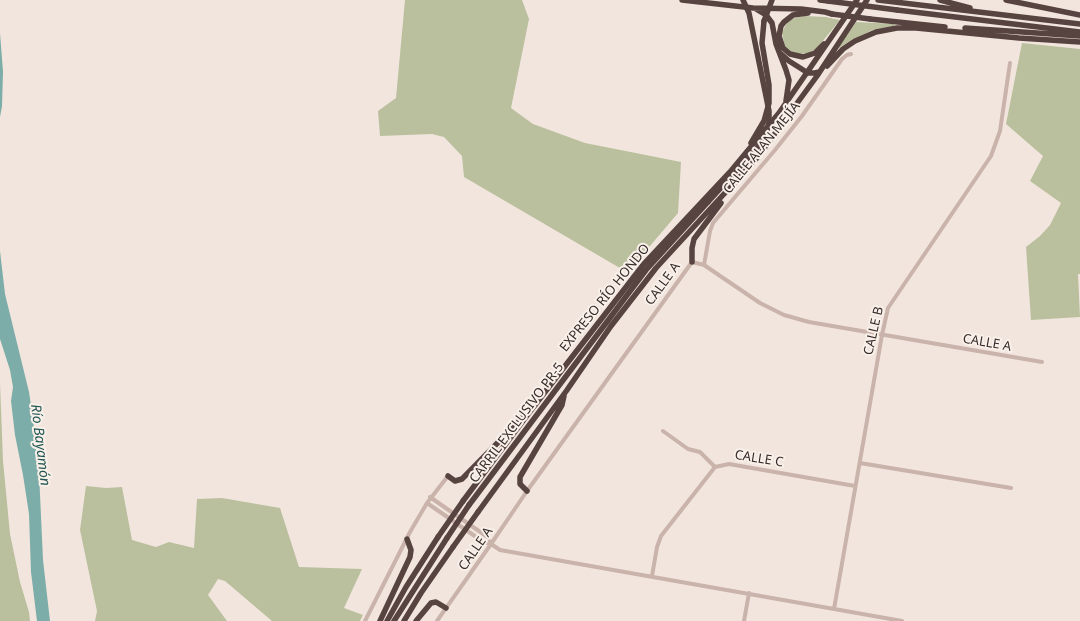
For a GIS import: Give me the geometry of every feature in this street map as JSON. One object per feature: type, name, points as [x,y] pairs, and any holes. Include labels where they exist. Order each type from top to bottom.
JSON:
[{"type":"highway","points":[[682,0],[753,8],[801,9],[832,14]]},
{"type":"highway","name":"CARRIL EXCLUSIVO PR-5","points":[[394,621],[446,538],[469,505],[619,304],[646,270],[757,148],[766,135],[769,122],[769,111],[749,13],[742,0]]},
{"type":"highway","points":[[748,150],[764,120],[769,103],[769,85],[762,43],[764,21],[772,0]]},
{"type":"highway","points":[[820,0],[1080,32]]},
{"type":"highway","name":"EXPRESO RÍO HONDO","points":[[387,621],[406,587],[438,537],[528,414],[643,265],[748,150],[786,104],[857,0]]},
{"type":"highway","name":"EXPRESO RÍO HONDO","points":[[404,621],[421,593],[453,547],[567,390],[611,326],[656,268],[743,174],[788,117],[867,0]]},
{"type":"highway","points":[[878,0],[1080,24]]},
{"type":"highway","points":[[940,0],[984,13]]},
{"type":"highway","points":[[1006,0],[1080,15]]},
{"type":"highway","points":[[753,8],[766,15],[771,20],[776,44],[789,80],[786,104]]},
{"type":"highway","points":[[833,36],[827,39],[815,53],[803,57],[793,56],[787,52],[781,45],[779,36],[782,24],[788,18],[793,14],[804,13],[832,14],[972,29],[1080,36]]},
{"type":"highway","points":[[780,53],[789,61],[808,72],[818,74],[849,45],[869,34],[890,29],[910,27],[1019,38],[1080,42]]},
{"type":"highway","points":[[692,262],[692,248],[694,239],[743,174]]},
{"type":"highway","points":[[527,491],[520,484],[520,477],[562,405],[567,390]]},
{"type":"highway","points":[[448,476],[454,481],[462,480],[520,419],[528,414]]},
{"type":"highway","points":[[380,621],[410,557],[411,550],[407,539]]},
{"type":"highway","points":[[416,621],[432,602],[436,602],[446,608]]},
{"type":"street","name":"CALLE ALAN MEJÍA","points":[[704,265],[710,231],[713,223],[802,116],[842,59],[846,55],[851,54]]},
{"type":"street","name":"CALLE B","points":[[834,608],[882,334],[888,308],[991,156],[1000,132],[1010,63]]},
{"type":"street","name":"CALLE A","points":[[437,621],[527,491],[692,262],[704,265],[760,303],[784,315],[809,322],[1042,362]]},
{"type":"street","points":[[663,431],[688,449],[700,452],[716,467]]},
{"type":"street","points":[[860,462],[1011,488]]},
{"type":"street","name":"CALLE C","points":[[652,576],[657,547],[661,536],[716,467],[729,464],[855,486]]},
{"type":"street","points":[[365,621],[427,502],[448,476]]},
{"type":"street","points":[[430,497],[486,536],[491,544]]},
{"type":"street","points":[[427,502],[482,541],[491,544],[500,550],[902,621]]},
{"type":"street","points":[[744,621],[749,593]]},
{"type":"green space","points":[[405,0],[522,0],[529,19],[511,108],[533,124],[585,143],[681,162],[678,213],[633,266],[625,271],[464,177],[462,156],[444,137],[432,134],[380,136],[378,111],[396,98]]},
{"type":"green space","points":[[804,16],[826,17],[840,20],[817,48],[809,53],[800,54],[791,52],[785,47],[782,33],[787,22],[791,19]]},
{"type":"green space","points":[[856,22],[894,24],[894,26],[873,30],[838,48]]},
{"type":"green space","points":[[1022,43],[1080,49],[1080,274],[1078,274],[1080,317],[1031,320],[1026,247],[1040,236],[1050,225],[1061,203],[1030,181],[1043,156],[1006,124]]},
{"type":"green space","points":[[0,383],[3,461],[10,534],[30,621],[0,621]]},
{"type":"green space","points":[[86,486],[106,488],[122,487],[132,540],[156,547],[169,542],[194,548],[197,499],[222,498],[280,508],[299,567],[362,569],[344,608],[363,615],[360,621],[272,621],[225,581],[218,579],[208,595],[227,621],[95,621],[97,611],[80,530]]},
{"type":"water","points":[[0,33],[3,72],[2,106],[0,117]]},
{"type":"water","name":"Río Bayamón","points":[[0,251],[5,294],[29,392],[33,419],[39,473],[43,560],[50,621],[37,621],[31,572],[29,514],[15,435],[11,401],[13,387],[10,370],[0,339]]}]
